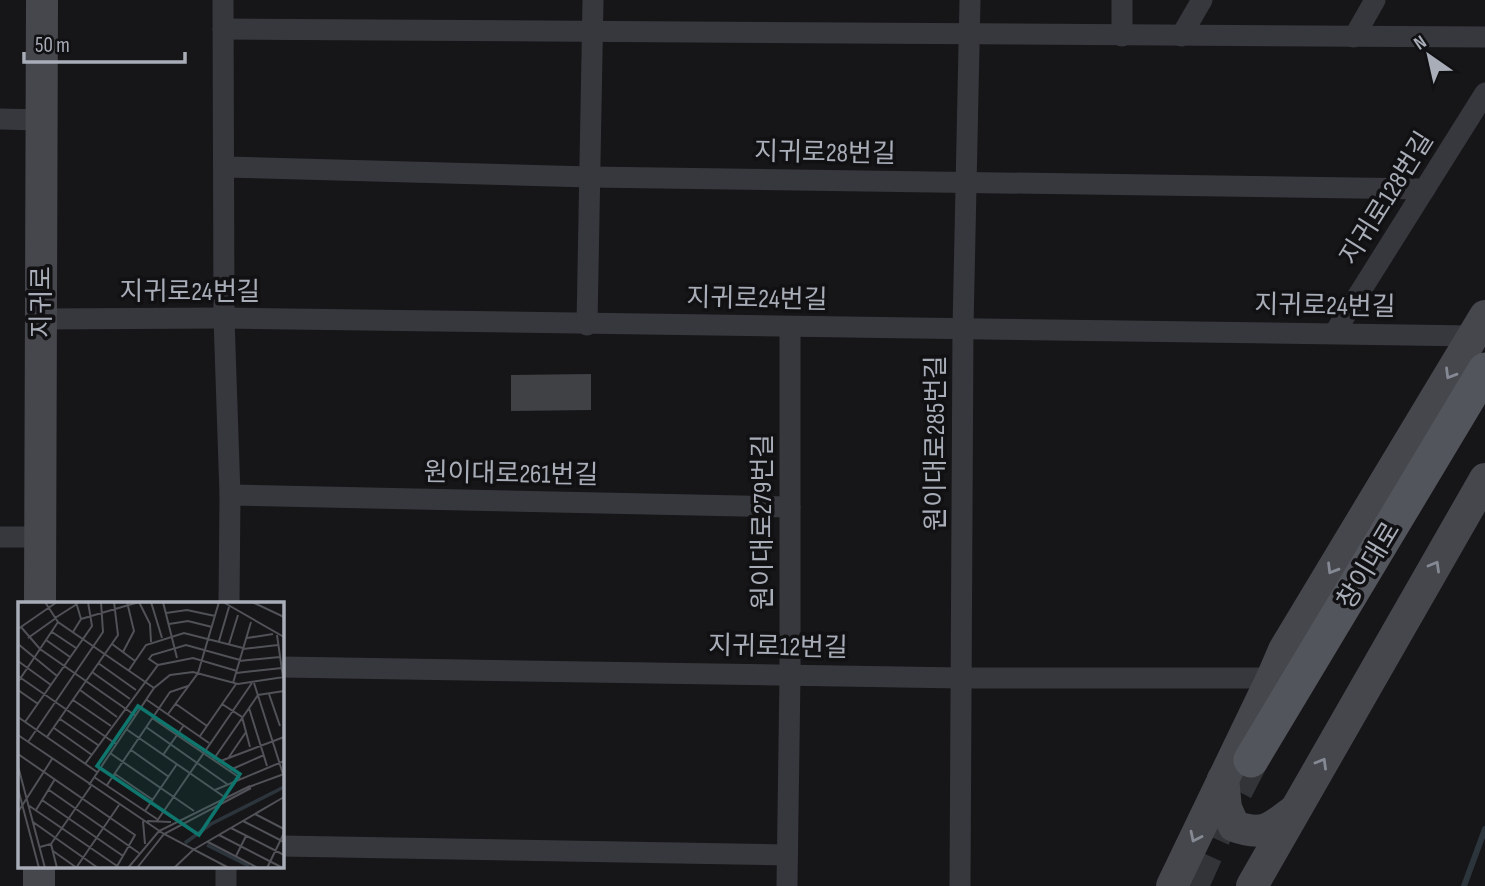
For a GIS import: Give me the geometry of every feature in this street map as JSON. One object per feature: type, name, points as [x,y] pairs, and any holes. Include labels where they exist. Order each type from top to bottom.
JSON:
[{"type":"main road","name":"지귀로","points":[[40,602],[42,0]]},
{"type":"main road","points":[[1172,884],[1284,650],[1479,326]]},
{"type":"main road","name":"창이대로","points":[[1485,370],[1260,768],[1485,408]]},
{"type":"main road","points":[[1252,886],[1485,479]]},
{"type":"main road","points":[[1223,779],[1226,808],[1234,826],[1253,833],[1273,826],[1295,809]]},
{"type":"main road","points":[[39,868],[39,886]]},
{"type":"street","points":[[223,0],[224,318],[230,495],[229,602]]},
{"type":"street","points":[[587,325],[593,0]]},
{"type":"street","name":"원이대로285번길","points":[[960,886],[963,328],[970,0]]},
{"type":"street","points":[[1122,0],[1122,36]]},
{"type":"street","points":[[1181,36],[1202,0]]},
{"type":"street","points":[[1354,37],[1375,0]]},
{"type":"street","points":[[223,29],[1485,37]]},
{"type":"street","name":"지귀로128번길","points":[[1335,332],[1485,93]]},
{"type":"street","points":[[0,119],[42,120]]},
{"type":"street","name":"지귀로28번길","points":[[225,167],[590,177],[1425,189]]},
{"type":"street","name":"지귀로24번길","points":[[41,319],[224,318],[587,325],[1335,332],[1479,326]]},
{"type":"street","name":"원이대로279번길","points":[[787,886],[790,327]]},
{"type":"street","name":"원이대로261번길","points":[[230,495],[790,507]]},
{"type":"street","points":[[0,537],[40,537]]},
{"type":"street","name":"지귀로12번길","points":[[284,667],[962,678],[1272,678]]},
{"type":"street","points":[[284,846],[787,855]]},
{"type":"street","points":[[226,868],[226,886]]},
{"type":"building","points":[[591,374],[591,410],[511,411],[511,375]]},
{"type":"waterway","points":[[1464,886],[1485,829]]},
{"type":"tunnel","points":[[1191,886],[1251,760]]}]
